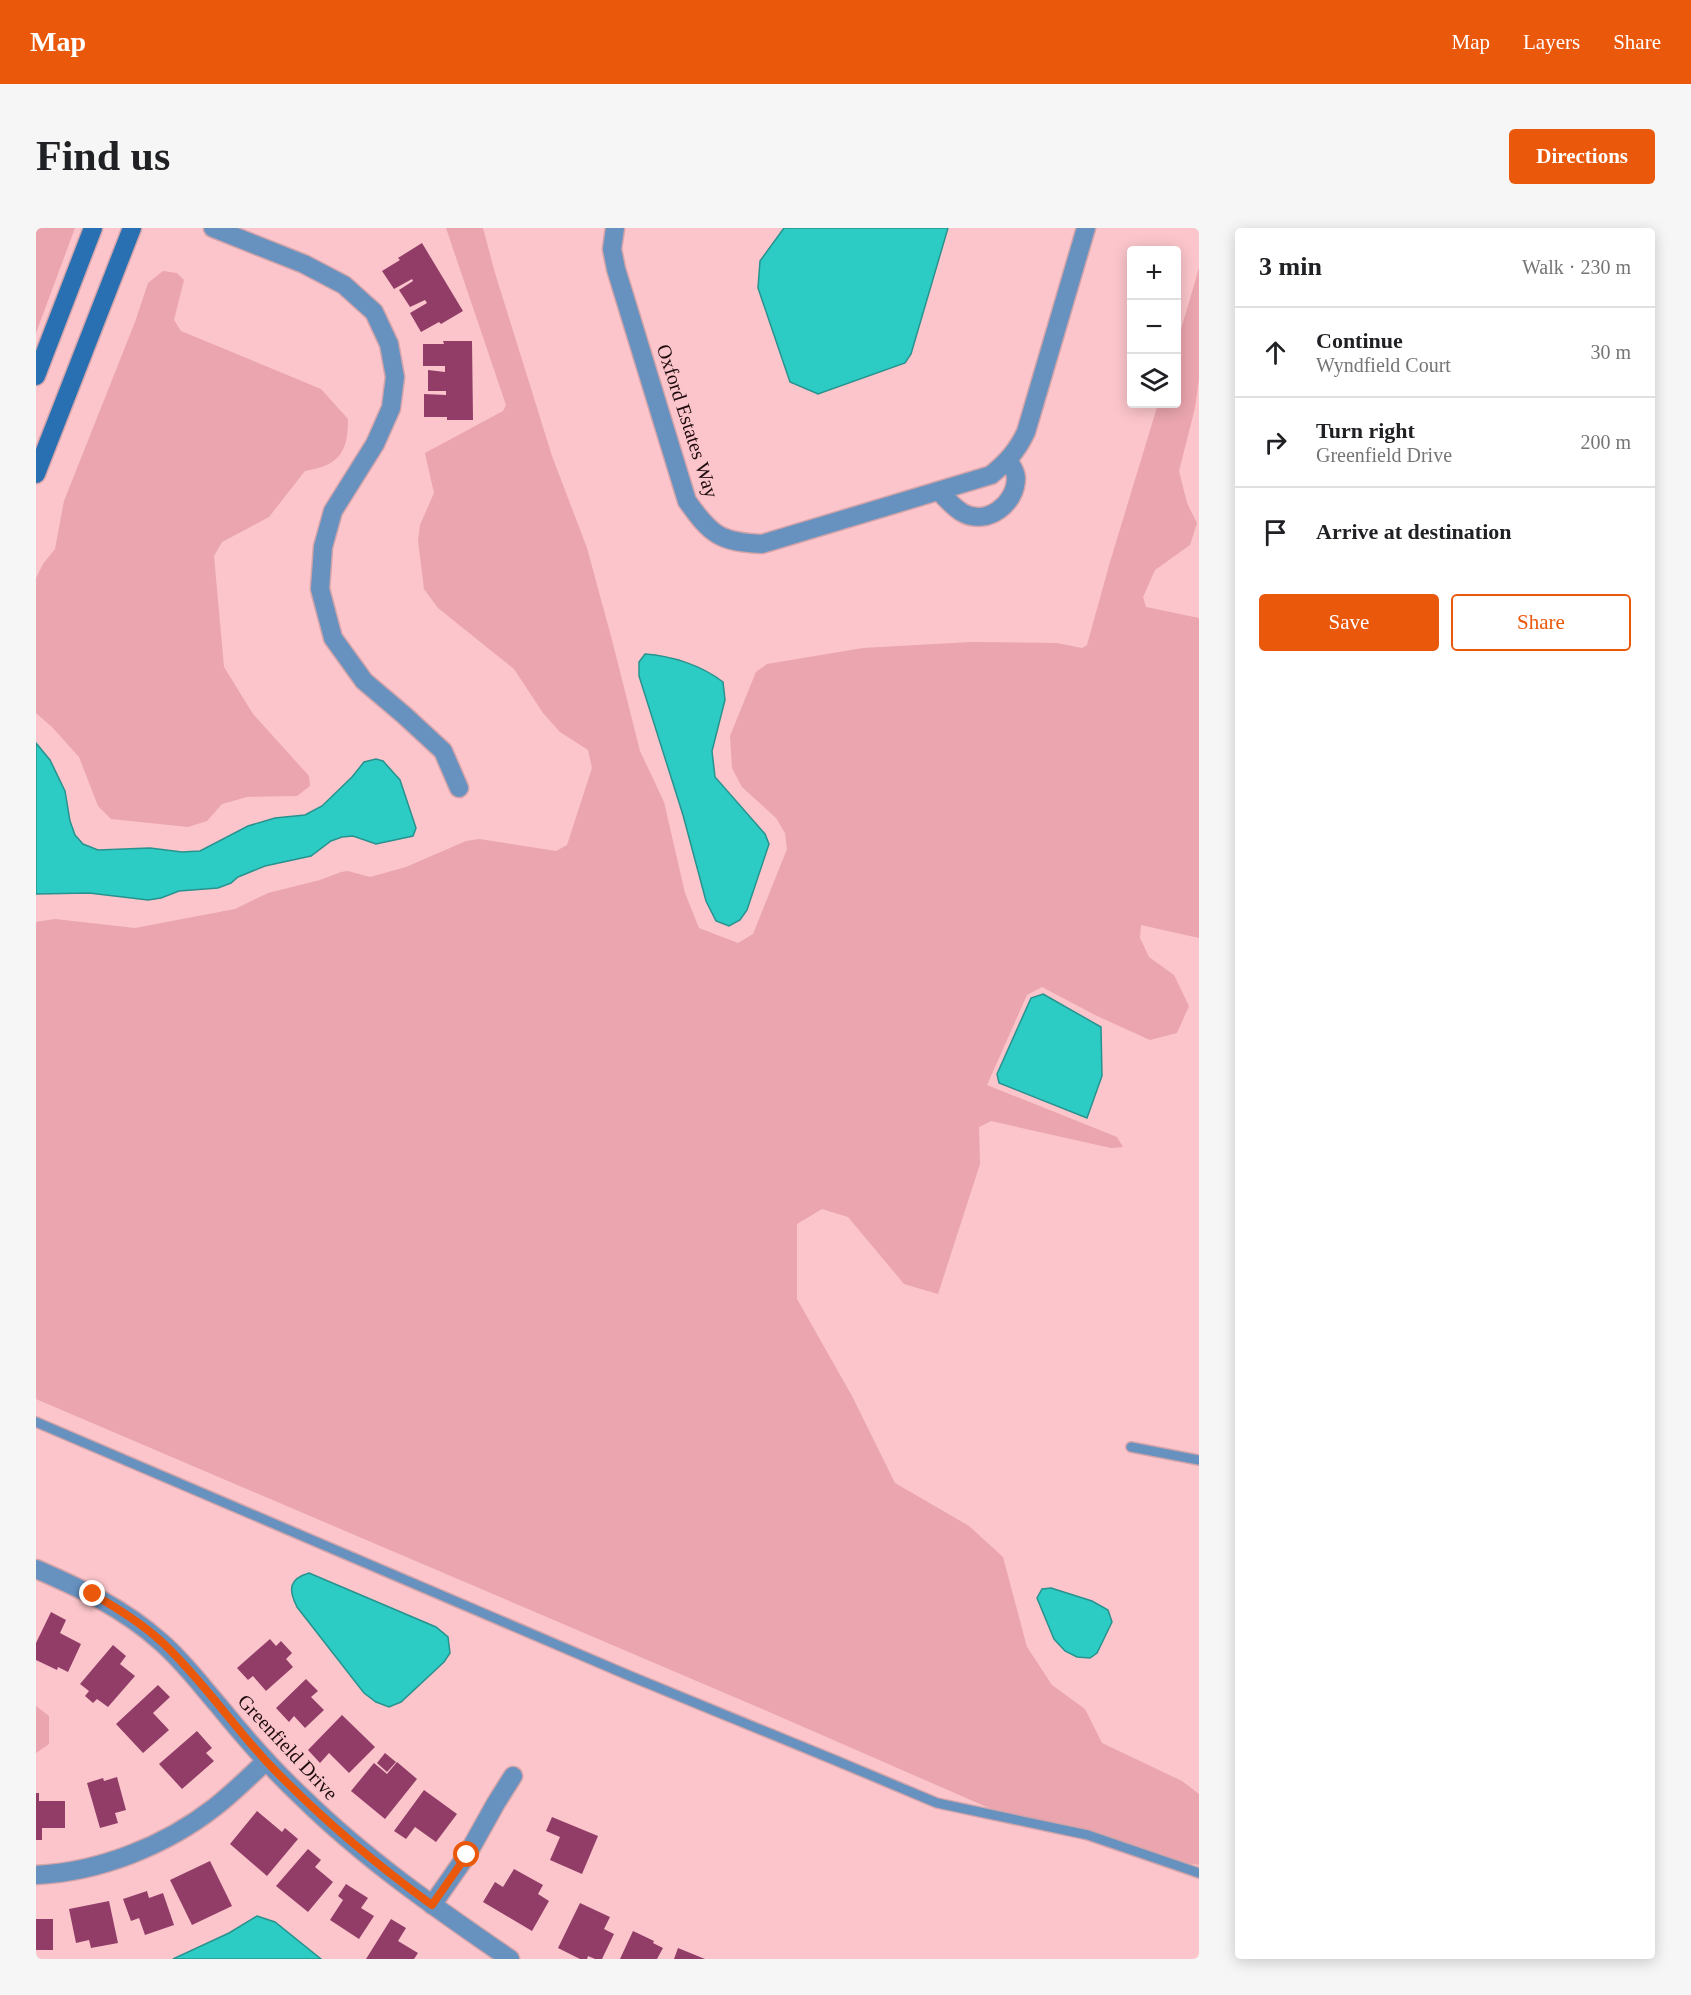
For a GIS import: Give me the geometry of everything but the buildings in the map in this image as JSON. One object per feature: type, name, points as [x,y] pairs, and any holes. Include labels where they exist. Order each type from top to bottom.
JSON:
[{"type":"main road","points":[[36,376],[93,228]]},
{"type":"main road","points":[[36,474],[132,228]]},
{"type":"street","points":[[213,228],[304,264],[344,285],[374,312],[389,344],[395,377],[391,408],[375,444],[333,511],[323,547],[320,589],[333,638],[364,681],[404,714],[443,751],[459,788]]},
{"type":"street","name":"Oxford Estates Way","points":[[615,228],[612,249],[616,270],[687,501],[701,521],[718,536],[736,543],[762,544],[991,475],[1009,461],[1026,432],[1086,228]]},
{"type":"street","points":[[939,491],[948,502],[964,514],[983,518],[1003,508],[1015,490],[1016,475],[1009,461]]},
{"type":"street","name":"Greenfield Drive","points":[[36,1569],[101,1599],[141,1625],[163,1643],[192,1673],[266,1761],[301,1797],[387,1872],[510,1959]]},
{"type":"street","points":[[36,1875],[85,1868],[113,1860],[168,1837],[213,1809],[266,1761]]},
{"type":"street","points":[[432,1905],[467,1855],[513,1776]]},
{"type":"lane","points":[[36,1422],[630,1676],[937,1803],[1088,1835],[1199,1873]]},
{"type":"lane","points":[[1131,1447],[1199,1460]]},
{"type":"shaded area","points":[[36,228],[75,228],[36,333]]},
{"type":"shaded area","points":[[446,228],[483,228],[552,456],[587,548],[640,751],[664,802],[685,893],[699,928],[738,943],[753,934],[787,849],[785,833],[776,818],[742,787],[732,768],[730,736],[756,672],[767,664],[863,648],[971,642],[1057,643],[1082,648],[1087,645],[1157,408],[1181,408],[1181,329],[1199,268],[1199,379],[1195,408],[1179,471],[1187,503],[1197,523],[1190,545],[1155,570],[1143,597],[1146,607],[1199,618],[1199,938],[1141,925],[1140,938],[1149,957],[1174,975],[1189,1006],[1177,1033],[1150,1040],[1097,1016],[1042,987],[1027,995],[987,1085],[1117,1137],[1123,1147],[1111,1148],[991,1121],[979,1127],[980,1164],[938,1294],[904,1284],[848,1217],[822,1209],[797,1224],[797,1299],[852,1396],[895,1483],[969,1526],[1003,1557],[1027,1647],[1052,1685],[1085,1709],[1102,1743],[1182,1781],[1199,1794],[1199,1865],[1153,1858],[989,1808],[36,1399],[36,922],[55,919],[135,928],[235,909],[268,893],[320,880],[341,872],[348,871],[370,877],[406,867],[466,841],[479,839],[556,851],[567,845],[592,768],[588,750],[560,732],[543,713],[514,669],[438,608],[424,589],[418,541],[420,525],[434,493],[425,453],[503,411],[506,405]]},
{"type":"shaded area","points":[[163,271],[177,273],[184,280],[174,320],[181,331],[321,389],[348,419],[346,441],[339,456],[326,465],[305,471],[269,517],[222,542],[214,556],[224,667],[253,714],[309,776],[310,786],[297,796],[247,797],[222,804],[207,821],[188,827],[111,819],[98,806],[79,757],[36,713],[36,578],[43,564],[55,549],[64,501],[135,322],[148,283]]},
{"type":"shaded area","points":[[36,1706],[49,1716],[49,1744],[36,1753]]},
{"type":"water","points":[[784,228],[948,228],[911,354],[905,363],[818,394],[790,382],[758,288],[760,261]]},
{"type":"water","points":[[645,654],[686,662],[723,682],[725,700],[712,751],[715,777],[765,834],[769,844],[747,910],[740,920],[729,926],[716,921],[706,901],[683,815],[639,676],[639,662]]},
{"type":"water","points":[[36,743],[50,760],[65,791],[75,835],[83,844],[98,850],[150,848],[182,852],[200,851],[248,826],[275,818],[305,815],[322,806],[364,762],[376,759],[383,761],[400,780],[416,828],[413,836],[376,844],[353,836],[342,837],[331,841],[311,856],[265,866],[218,888],[179,891],[161,898],[148,900],[89,893],[36,894]]},
{"type":"water","points":[[1043,994],[1101,1027],[1102,1076],[1087,1118],[999,1083],[997,1074],[1031,998]]},
{"type":"water","points":[[309,1573],[436,1627],[448,1637],[450,1653],[444,1662],[401,1702],[389,1707],[376,1702],[364,1693],[297,1607],[292,1595],[292,1586],[297,1578]]},
{"type":"water","points":[[1051,1588],[1092,1601],[1108,1610],[1112,1622],[1097,1653],[1090,1658],[1077,1657],[1065,1651],[1054,1639],[1037,1598],[1042,1589]]},
{"type":"water","points":[[257,1916],[275,1922],[321,1959],[173,1959],[229,1933]]},
{"type":"route","points":[[93,1594],[141,1625],[163,1643],[192,1673],[266,1761],[301,1797],[387,1872],[432,1905],[467,1855]]}]
